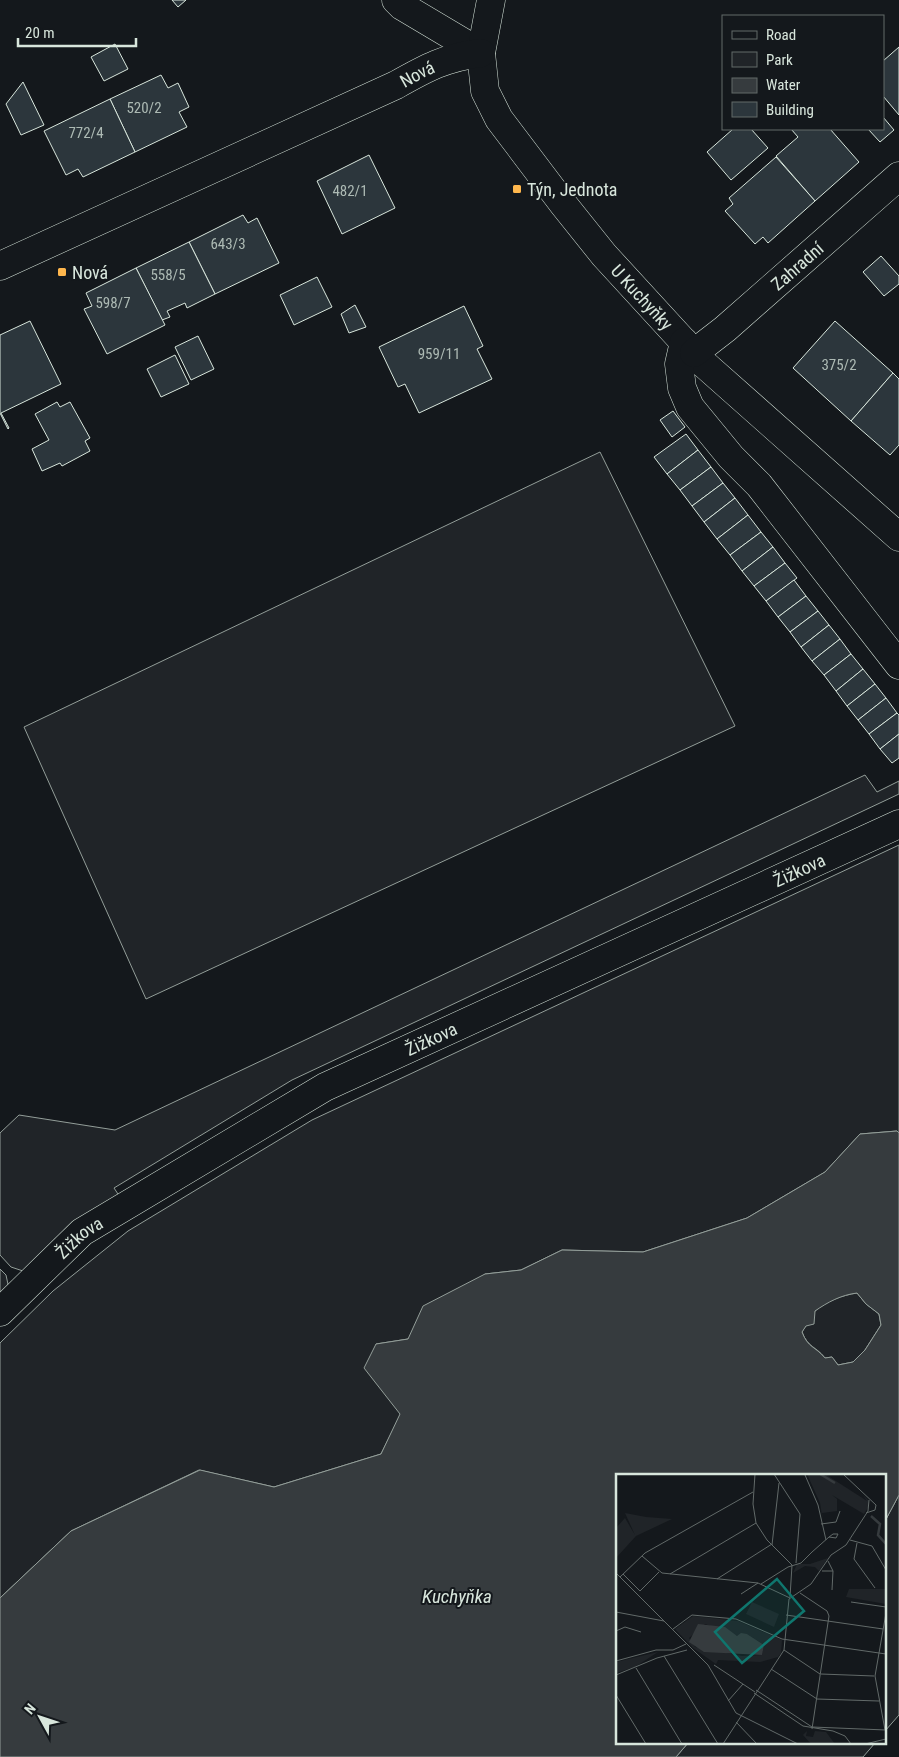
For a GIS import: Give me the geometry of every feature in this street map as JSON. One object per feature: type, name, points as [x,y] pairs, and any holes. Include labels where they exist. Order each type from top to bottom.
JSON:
[{"type":"street","points":[[396,0],[402,6],[481,53]]},
{"type":"street","name":"U Kuchyňky","points":[[491,0],[481,53],[485,91],[499,119],[564,205],[604,255],[704,364],[899,537]]},
{"type":"street","name":"Nová","points":[[0,266],[396,85],[433,64],[464,55],[481,53]]},
{"type":"street","name":"Zahradní","points":[[689,348],[725,329],[899,176]]},
{"type":"street","points":[[689,348],[679,364],[682,388],[690,407],[731,457],[759,485],[899,665]]},
{"type":"street","name":"Žižkova","points":[[0,1312],[82,1232],[325,1087],[899,824]]},
{"type":"green space","points":[[600,452],[735,726],[146,999],[24,727]]},
{"type":"green space","points":[[865,775],[877,792],[899,781],[899,794],[292,1080],[114,1188],[120,1197],[26,1272],[11,1267],[0,1255],[0,1133],[19,1115],[115,1130]]},
{"type":"green space","points":[[899,845],[899,1133],[897,1131],[860,1134],[825,1172],[747,1218],[643,1252],[562,1250],[521,1270],[485,1274],[408,1339],[376,1344],[401,1414],[381,1454],[274,1487],[199,1470],[71,1531],[0,1598],[0,1343],[53,1291],[128,1231],[312,1120]]},
{"type":"green space","points":[[0,1269],[6,1275],[9,1289],[0,1297]]},
{"type":"green space","points":[[857,1293],[866,1304],[879,1314],[881,1325],[865,1350],[853,1362],[838,1365],[832,1357],[825,1358],[810,1344],[802,1332],[813,1313],[819,1307],[835,1299]]},
{"type":"green space","points":[[899,1495],[899,1715],[886,1730],[886,1519]]},
{"type":"green space","points":[[687,1744],[874,1744],[863,1757],[676,1757]]},
{"type":"water","name":"Kuchyňka","points":[[897,1131],[899,1133],[899,1495],[886,1519],[886,1474],[616,1474],[616,1744],[687,1744],[676,1757],[0,1757],[0,1598],[71,1531],[200,1470],[274,1487],[381,1454],[400,1414],[364,1368],[376,1344],[408,1339],[423,1306],[485,1274],[521,1270],[562,1250],[643,1252],[747,1218],[825,1172],[860,1134]],"holes":[[[857,1293],[866,1304],[879,1314],[881,1325],[865,1350],[853,1362],[838,1365],[832,1357],[825,1358],[809,1344],[802,1332],[806,1326],[814,1324],[815,1311],[846,1295]]]},
{"type":"building","points":[[172,0],[186,0],[178,7]]},
{"type":"building","points":[[115,44],[128,69],[104,81],[91,57]]},
{"type":"building","points":[[899,47],[899,115],[884,97],[884,60]]},
{"type":"building","points":[[161,75],[168,88],[178,83],[189,107],[179,112],[187,127],[135,152],[110,99]]},
{"type":"building","points":[[23,82],[44,125],[21,135],[6,104]]},
{"type":"building","points":[[110,99],[135,152],[83,177],[78,169],[66,175],[44,131]]},
{"type":"building","points":[[884,118],[894,130],[880,142],[869,130],[884,130]]},
{"type":"building","points":[[732,130],[752,130],[768,148],[731,180],[707,152]]},
{"type":"building","points":[[792,130],[831,130],[859,162],[815,201],[776,156],[798,137]]},
{"type":"building","points":[[369,155],[395,208],[342,234],[317,181]]},
{"type":"building","points":[[776,157],[815,201],[768,243],[763,237],[755,244],[725,211],[733,204],[729,198]]},
{"type":"building","points":[[243,215],[248,223],[257,218],[279,263],[215,294],[189,242]]},
{"type":"building","points":[[189,242],[215,294],[187,308],[185,303],[167,311],[170,317],[162,320],[136,268]]},
{"type":"building","points":[[881,256],[899,276],[899,284],[884,296],[863,272]]},
{"type":"building","points":[[136,268],[165,325],[107,354],[84,309],[92,306],[86,293]]},
{"type":"building","points":[[317,277],[332,307],[294,325],[280,295]]},
{"type":"building","points":[[355,305],[366,327],[349,333],[341,314]]},
{"type":"building","points":[[464,306],[483,346],[477,349],[492,379],[419,413],[405,384],[398,387],[379,347]]},
{"type":"building","points":[[30,321],[61,384],[1,413],[8,429],[0,413],[0,335]]},
{"type":"building","points":[[835,321],[893,373],[851,421],[793,368]]},
{"type":"building","points":[[198,336],[214,369],[191,380],[175,347]]},
{"type":"building","points":[[175,355],[189,384],[161,397],[147,369]]},
{"type":"building","points":[[893,373],[899,379],[899,445],[890,455],[851,421]]},
{"type":"building","points":[[57,402],[60,407],[70,402],[90,438],[85,441],[90,451],[62,466],[60,463],[42,471],[32,449],[49,440],[35,414]]},
{"type":"building","points":[[673,411],[685,427],[672,437],[660,420]]},
{"type":"building","points":[[686,434],[698,450],[667,474],[654,457]]},
{"type":"building","points":[[698,450],[711,467],[680,490],[667,474]]},
{"type":"building","points":[[711,467],[723,483],[692,506],[680,490]]},
{"type":"building","points":[[723,483],[735,498],[704,522],[692,506]]},
{"type":"building","points":[[735,498],[748,515],[717,539],[704,522]]},
{"type":"building","points":[[748,515],[761,532],[730,555],[717,539]]},
{"type":"building","points":[[761,532],[773,547],[742,571],[730,555]]},
{"type":"building","points":[[773,547],[785,563],[754,586],[742,571]]},
{"type":"building","points":[[785,563],[797,578],[766,601],[754,586]]},
{"type":"building","points":[[794,580],[806,596],[778,617],[766,601]]},
{"type":"building","points":[[806,596],[818,611],[790,632],[778,617]]},
{"type":"building","points":[[818,611],[829,625],[801,647],[790,632]]},
{"type":"building","points":[[829,625],[840,639],[812,661],[801,647]]},
{"type":"building","points":[[840,639],[851,654],[824,675],[812,661]]},
{"type":"building","points":[[851,654],[863,669],[836,691],[824,675]]},
{"type":"building","points":[[863,669],[875,684],[847,706],[836,691]]},
{"type":"building","points":[[875,684],[886,698],[858,720],[847,706]]},
{"type":"building","points":[[886,698],[897,713],[869,734],[858,720]]},
{"type":"building","points":[[897,713],[899,715],[899,734],[880,749],[869,734]]},
{"type":"building","points":[[899,734],[899,758],[892,763],[880,749]]},
{"type":"place","name":"Týn, Jednota","points":[[517,189]]},
{"type":"place","name":"Nová","points":[[62,272]]}]
